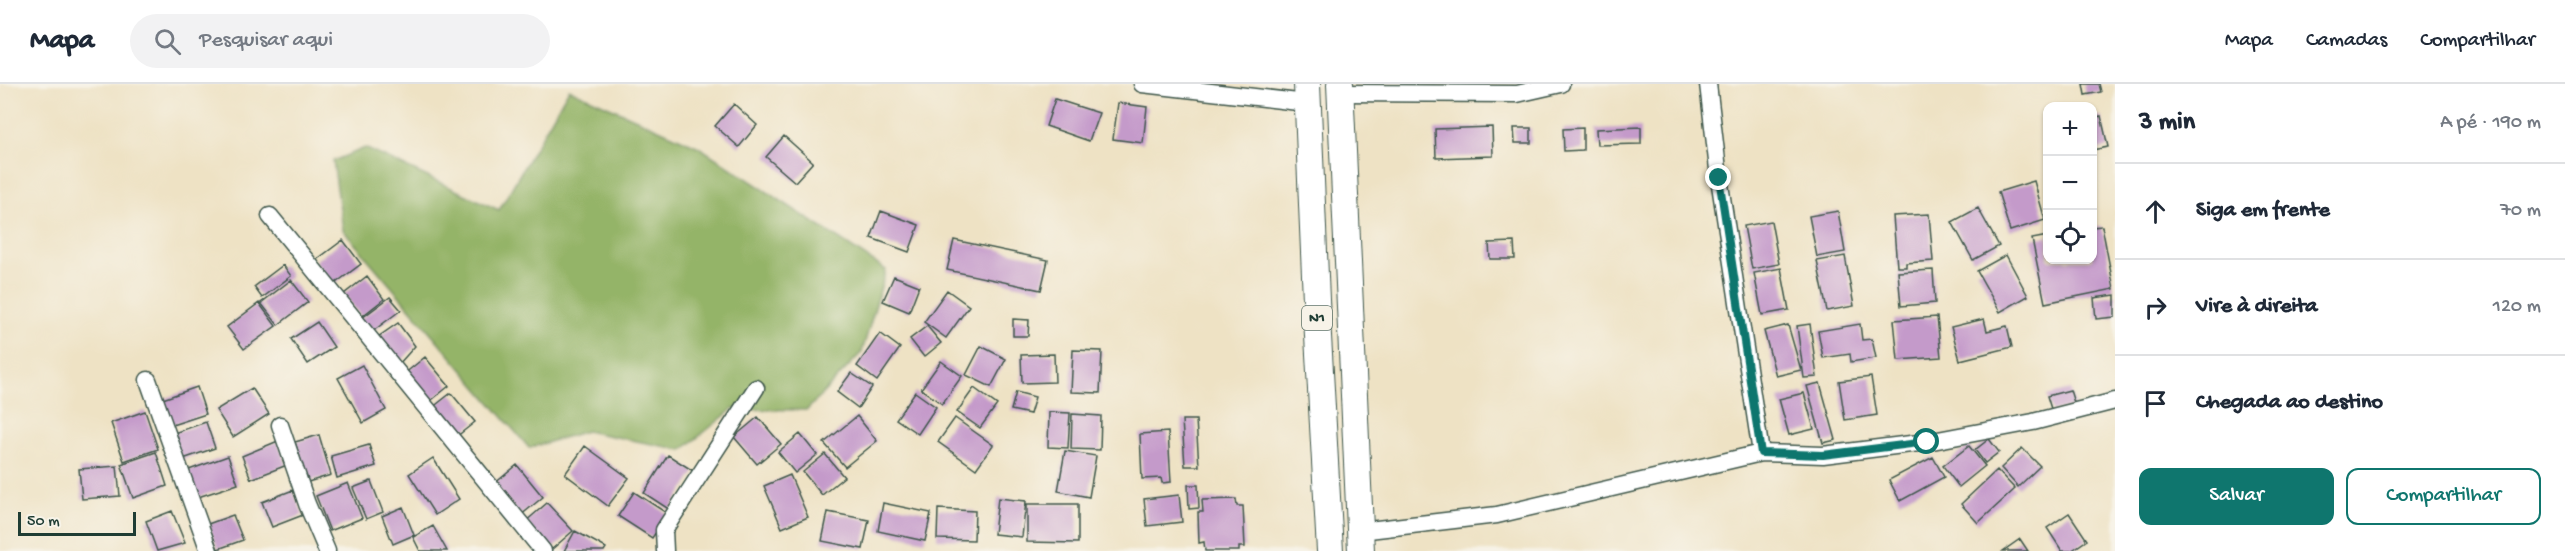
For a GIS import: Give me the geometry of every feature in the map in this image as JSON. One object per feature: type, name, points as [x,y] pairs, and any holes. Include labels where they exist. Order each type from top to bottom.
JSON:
[{"type":"main road","name":"N1","points":[[1340,89],[1361,541]]},
{"type":"main road","name":"N1","points":[[1307,94],[1330,551]]},
{"type":"street","points":[[1142,84],[1307,94]]},
{"type":"street","points":[[1340,89],[1517,94],[1561,84]]},
{"type":"street","points":[[1708,84],[1719,178],[1761,453]]},
{"type":"street","points":[[270,216],[543,551]]},
{"type":"street","points":[[148,380],[209,551]]},
{"type":"street","points":[[665,551],[664,530],[756,388]]},
{"type":"street","points":[[1361,541],[1497,515],[1761,453],[1823,455],[1927,442],[2032,422],[2115,401]]},
{"type":"street","points":[[280,425],[307,504],[327,551]]},
{"type":"green space","points":[[569,89],[699,147],[886,270],[862,352],[807,410],[733,409],[682,450],[586,431],[529,448],[343,230],[333,161],[365,148],[499,210]]},
{"type":"building","points":[[2083,84],[2099,84],[2101,92],[2085,95]]},
{"type":"building","points":[[1055,99],[1099,113],[1089,141],[1046,126]]},
{"type":"building","points":[[1118,103],[1147,107],[1143,143],[1113,139]]},
{"type":"building","points":[[734,104],[757,125],[739,147],[715,126]]},
{"type":"building","points":[[2101,116],[2108,147],[2097,149],[2097,117]]},
{"type":"building","points":[[1492,127],[1493,156],[1436,158],[1435,129]]},
{"type":"building","points":[[1641,127],[1641,144],[1597,145],[1596,129]]},
{"type":"building","points":[[1514,128],[1531,128],[1531,143],[1515,143]]},
{"type":"building","points":[[1583,128],[1583,150],[1564,151],[1563,129]]},
{"type":"building","points":[[784,136],[813,162],[795,182],[766,157]]},
{"type":"building","points":[[2034,181],[2043,221],[2010,231],[1998,192]]},
{"type":"building","points":[[1978,208],[1999,246],[1973,260],[1952,222]]},
{"type":"building","points":[[881,211],[919,225],[909,252],[871,238]]},
{"type":"building","points":[[1838,211],[1845,252],[1817,257],[1809,216]]},
{"type":"building","points":[[1929,214],[1933,261],[1906,263],[1906,267],[1897,267],[1893,216]]},
{"type":"building","points":[[1771,221],[1779,264],[1752,269],[1744,226]]},
{"type":"building","points":[[2097,226],[2102,226],[2114,289],[2045,303],[2032,239],[2043,237],[2043,264],[2097,264]]},
{"type":"building","points":[[343,240],[361,264],[333,285],[315,261]]},
{"type":"building","points":[[954,240],[1048,260],[1041,290],[947,270]]},
{"type":"building","points":[[1514,242],[1515,259],[1490,259],[1489,243]]},
{"type":"building","points":[[2006,255],[2028,296],[2000,312],[1977,271]]},
{"type":"building","points":[[1845,256],[1854,306],[1827,311],[1817,261]]},
{"type":"building","points":[[283,265],[291,276],[262,298],[254,287]]},
{"type":"building","points":[[1781,268],[1789,310],[1762,315],[1754,273]]},
{"type":"building","points":[[1933,270],[1935,303],[1901,306],[1898,272]]},
{"type":"building","points":[[367,276],[384,299],[361,317],[344,294]]},
{"type":"building","points":[[894,276],[919,286],[909,312],[883,301]]},
{"type":"building","points":[[291,280],[308,302],[278,325],[261,303]]},
{"type":"building","points":[[947,290],[969,306],[946,338],[924,322]]},
{"type":"building","points":[[2115,295],[2115,317],[2096,319],[2094,298]]},
{"type":"building","points":[[390,297],[401,310],[369,334],[358,321]]},
{"type":"building","points":[[259,303],[276,326],[244,349],[227,327]]},
{"type":"building","points":[[1937,317],[1941,357],[1898,360],[1894,320]]},
{"type":"building","points":[[1013,319],[1029,320],[1028,336],[1013,336]]},
{"type":"building","points":[[1984,319],[1987,331],[2007,326],[2012,347],[1960,360],[1951,327]]},
{"type":"building","points":[[317,322],[334,347],[308,364],[291,339]]},
{"type":"building","points":[[398,323],[415,346],[398,365],[378,337]]},
{"type":"building","points":[[1810,324],[1817,377],[1804,378],[1797,326]]},
{"type":"building","points":[[1860,324],[1862,340],[1872,339],[1876,358],[1851,362],[1850,354],[1823,358],[1818,331]]},
{"type":"building","points":[[1788,325],[1801,370],[1776,376],[1764,331]]},
{"type":"building","points":[[927,326],[941,343],[924,357],[910,339]]},
{"type":"building","points":[[880,333],[900,348],[877,381],[857,366]]},
{"type":"building","points":[[981,346],[1006,359],[991,387],[966,375]]},
{"type":"building","points":[[1073,350],[1102,351],[1100,393],[1071,392]]},
{"type":"building","points":[[1054,354],[1055,382],[1022,383],[1021,355]]},
{"type":"building","points":[[425,357],[449,386],[428,403],[404,374]]},
{"type":"building","points":[[941,361],[962,376],[942,404],[921,389]]},
{"type":"building","points":[[362,365],[386,410],[363,423],[338,378]]},
{"type":"building","points":[[851,373],[872,387],[858,408],[837,392]]},
{"type":"building","points":[[1871,377],[1877,415],[1845,420],[1839,381]]},
{"type":"building","points":[[1820,383],[1836,440],[1823,443],[1807,386]]},
{"type":"building","points":[[197,387],[206,414],[169,426],[160,400]]},
{"type":"building","points":[[252,388],[269,414],[233,437],[216,410]]},
{"type":"building","points":[[974,388],[997,405],[980,428],[957,412]]},
{"type":"building","points":[[2070,390],[2075,406],[2052,412],[2047,396]]},
{"type":"building","points":[[915,392],[936,407],[918,434],[896,419]]},
{"type":"building","points":[[1016,392],[1035,397],[1030,414],[1011,410]]},
{"type":"building","points":[[451,393],[475,422],[456,437],[432,408]]},
{"type":"building","points":[[1804,393],[1814,429],[1789,435],[1779,399]]},
{"type":"building","points":[[145,411],[158,449],[124,461],[111,423]]},
{"type":"building","points":[[1049,412],[1070,413],[1068,448],[1048,447]]},
{"type":"building","points":[[1072,414],[1101,416],[1100,450],[1071,449]]},
{"type":"building","points":[[857,416],[877,441],[845,467],[824,443]]},
{"type":"building","points":[[758,417],[781,444],[757,464],[734,437]]},
{"type":"building","points":[[955,418],[993,445],[976,469],[938,442]]},
{"type":"building","points":[[1182,420],[1196,420],[1199,466],[1185,466]]},
{"type":"building","points":[[206,422],[215,448],[180,460],[171,434]]},
{"type":"building","points":[[1168,432],[1171,482],[1162,483],[1161,478],[1142,479],[1140,434]]},
{"type":"building","points":[[800,434],[817,455],[795,473],[778,452]]},
{"type":"building","points":[[319,435],[331,475],[308,482],[295,442]]},
{"type":"building","points":[[1989,439],[1999,452],[1985,463],[1975,450]]},
{"type":"building","points":[[278,441],[287,465],[251,479],[242,456]]},
{"type":"building","points":[[369,445],[376,466],[337,478],[331,456]]},
{"type":"building","points":[[585,446],[629,478],[608,506],[565,474]]},
{"type":"building","points":[[1969,446],[1985,466],[1959,487],[1943,466]]},
{"type":"building","points":[[2022,448],[2040,466],[2018,487],[2001,468]]},
{"type":"building","points":[[1065,451],[1096,456],[1089,497],[1058,491]]},
{"type":"building","points":[[156,452],[167,486],[133,498],[121,464]]},
{"type":"building","points":[[825,454],[844,477],[822,495],[803,472]]},
{"type":"building","points":[[668,455],[695,472],[670,510],[644,493]]},
{"type":"building","points":[[228,456],[238,484],[195,498],[186,471]]},
{"type":"building","points":[[1933,457],[1944,477],[1900,501],[1889,480]]},
{"type":"building","points":[[433,458],[459,499],[435,515],[409,474]]},
{"type":"building","points":[[517,465],[543,497],[520,516],[494,484]]},
{"type":"building","points":[[117,466],[120,496],[82,499],[79,469]]},
{"type":"building","points":[[1997,470],[2015,489],[1978,523],[1961,504]]},
{"type":"building","points":[[790,475],[808,517],[782,528],[764,486]]},
{"type":"building","points":[[371,481],[383,512],[366,519],[353,488]]},
{"type":"building","points":[[348,483],[362,518],[330,531],[316,496]]},
{"type":"building","points":[[1188,485],[1198,485],[1199,508],[1189,509]]},
{"type":"building","points":[[293,490],[303,515],[272,527],[262,502]]},
{"type":"building","points":[[634,492],[668,514],[652,538],[618,516]]},
{"type":"building","points":[[1179,495],[1182,522],[1147,526],[1144,499]]},
{"type":"building","points":[[998,498],[1026,501],[1022,537],[994,534]]},
{"type":"building","points":[[1236,499],[1237,506],[1243,506],[1245,547],[1239,547],[1239,551],[1205,551],[1204,542],[1199,543],[1198,512],[1203,512],[1202,500]]},
{"type":"building","points":[[547,503],[573,531],[551,550],[525,522]]},
{"type":"building","points":[[883,503],[931,513],[925,541],[878,531]]},
{"type":"building","points":[[1027,504],[1078,504],[1078,543],[1027,542]]},
{"type":"building","points":[[403,507],[414,535],[393,544],[382,516]]},
{"type":"building","points":[[938,509],[975,511],[974,540],[937,539]]},
{"type":"building","points":[[172,511],[185,543],[157,551],[146,521]]},
{"type":"building","points":[[828,512],[869,520],[863,549],[822,541]]},
{"type":"building","points":[[2069,513],[2087,540],[2071,551],[2062,551],[2047,528]]},
{"type":"building","points":[[233,515],[243,540],[218,549],[208,524]]},
{"type":"building","points":[[433,526],[447,551],[420,551],[413,537]]},
{"type":"building","points":[[575,531],[606,548],[604,551],[564,551]]},
{"type":"building","points":[[2020,539],[2028,551],[2003,551]]},
{"type":"route","points":[[1719,178],[1761,453],[1823,455],[1927,442]]}]
